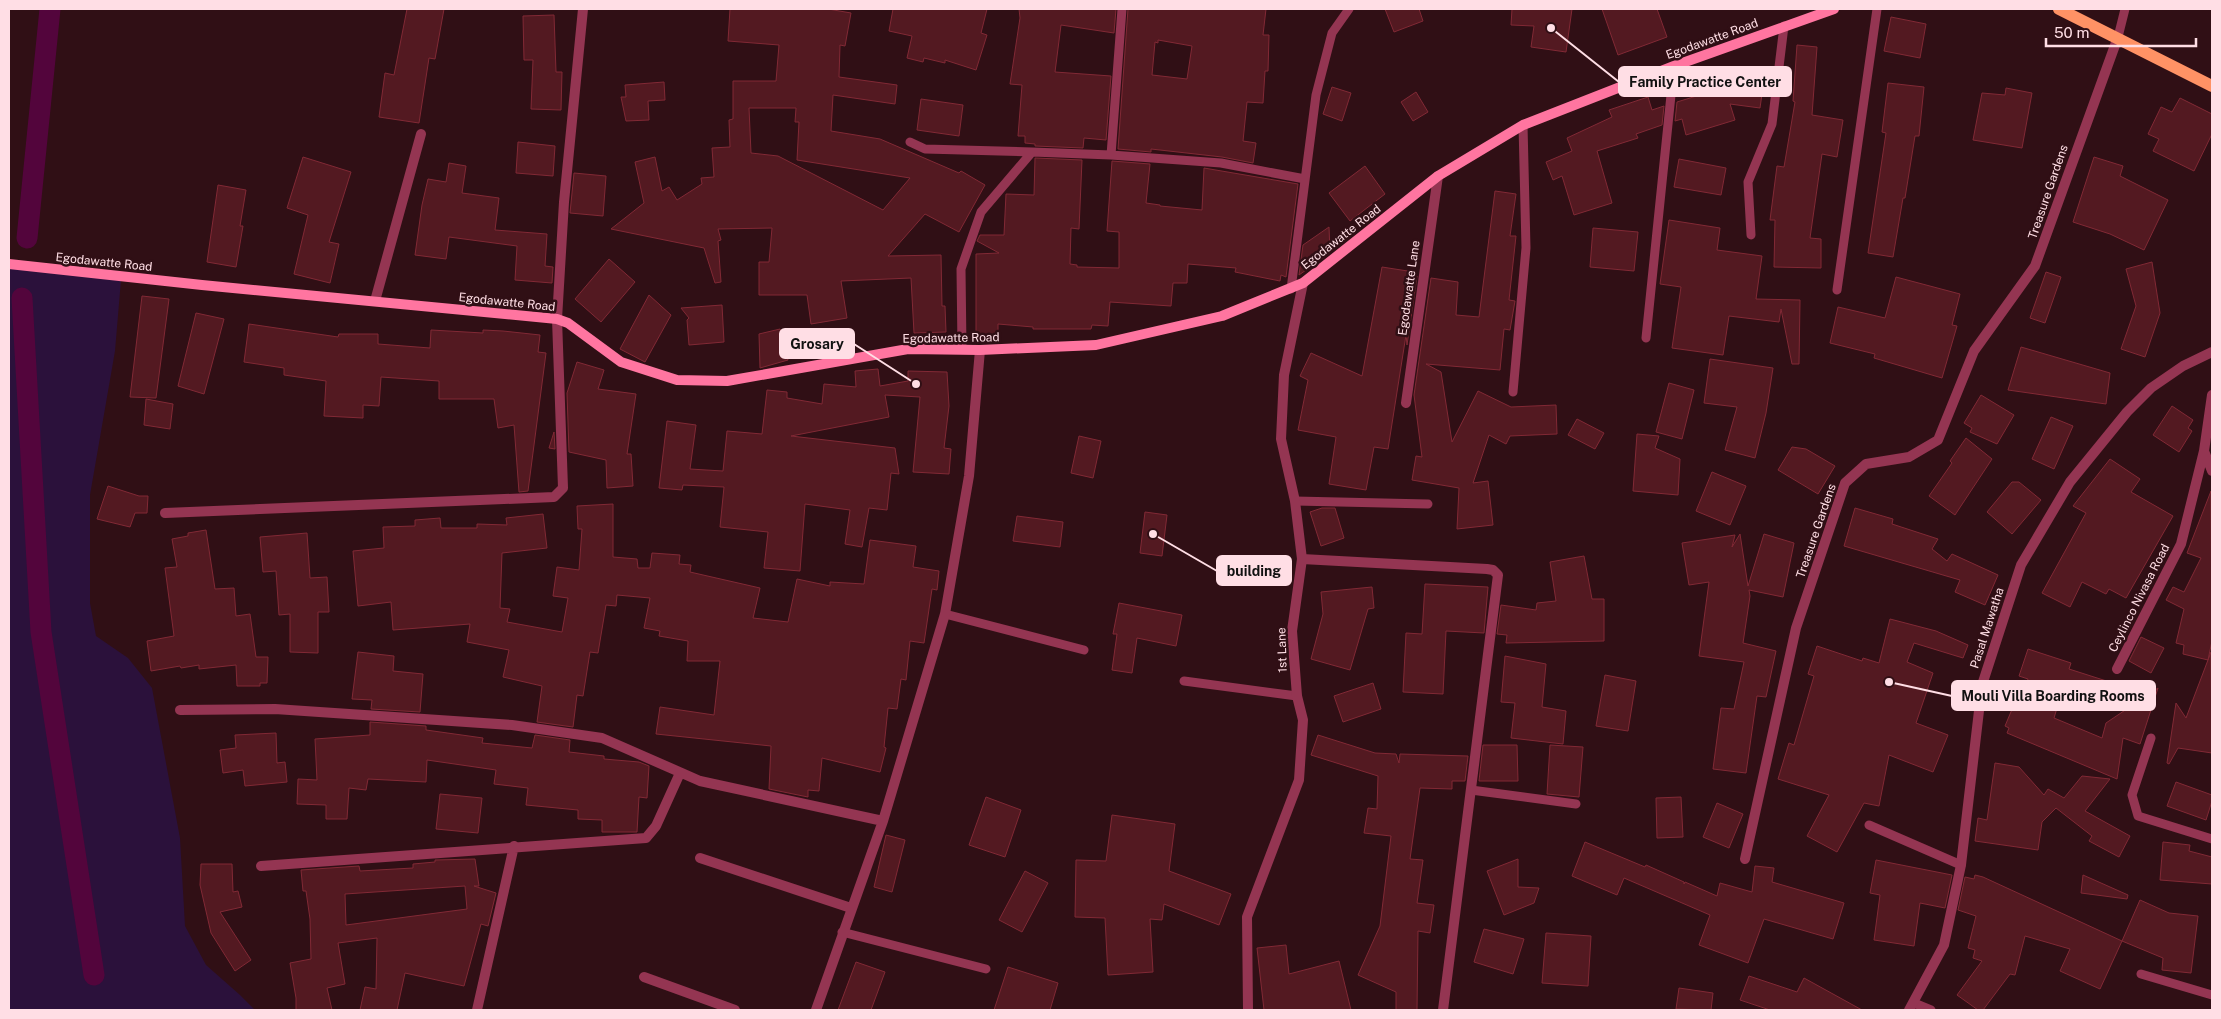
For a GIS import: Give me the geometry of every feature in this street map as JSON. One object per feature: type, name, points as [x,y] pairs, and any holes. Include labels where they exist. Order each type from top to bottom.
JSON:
[{"type":"main road","points":[[2059,9],[2118,37],[2212,86]]},
{"type":"street","points":[[165,513],[554,497],[563,488],[557,319],[564,202],[583,9]]},
{"type":"street","name":"Egodawatte Road","points":[[9,264],[202,286],[557,319],[568,323],[620,362],[677,380],[726,381],[908,349],[980,350],[1096,346],[1222,316],[1291,290],[1303,284],[1438,176],[1523,125],[1674,66],[1834,9]]},
{"type":"street","name":"Treasure Gardens","points":[[1745,859],[1796,628],[1845,483],[1866,464],[1909,457],[1938,440],[1974,351],[2035,266],[2118,37]]},
{"type":"street","points":[[375,301],[421,134]]},
{"type":"street","name":"Egodawatte Lane","points":[[1406,403],[1438,176]]},
{"type":"street","name":"1st Lane","points":[[1248,1010],[1247,917],[1299,780],[1303,720],[1297,696],[1292,630],[1302,559],[1296,501],[1281,440],[1284,375],[1303,284]]},
{"type":"street","points":[[816,1010],[842,932],[883,821],[945,614],[969,476],[980,350]]},
{"type":"street","name":"Pasal Mawatha","points":[[1911,1007],[1944,945],[1961,865],[1982,686],[2021,565],[2070,482],[2127,412],[2151,388],[2183,366],[2212,352]]},
{"type":"street","name":"Ceylinco Nivasa Road","points":[[2117,669],[2181,544],[2204,451],[2212,395]]},
{"type":"street","points":[[2204,451],[2212,471]]},
{"type":"street","points":[[1302,559],[1487,569],[1493,570],[1498,575],[1443,1010]]},
{"type":"street","points":[[180,710],[275,709],[512,725],[602,738],[700,781],[883,821]]},
{"type":"street","points":[[261,866],[514,846],[646,838],[656,826],[680,773]]},
{"type":"street","points":[[477,1010],[514,846]]},
{"type":"street","points":[[700,858],[851,908]]},
{"type":"street","points":[[644,977],[735,1010]]},
{"type":"lane","points":[[1111,155],[1122,9]]},
{"type":"lane","points":[[1291,290],[1316,95],[1332,33],[1349,9]]},
{"type":"lane","points":[[1837,290],[1877,9]]},
{"type":"lane","points":[[2118,37],[2125,9]]},
{"type":"lane","points":[[1751,235],[1748,182],[1772,124],[1784,26]]},
{"type":"lane","points":[[1646,338],[1674,66]]},
{"type":"lane","points":[[1513,392],[1526,248],[1523,125]]},
{"type":"lane","points":[[910,142],[926,149],[1111,155],[1221,163],[1305,179]]},
{"type":"lane","points":[[962,349],[961,270],[981,212],[1032,152]]},
{"type":"lane","points":[[1296,501],[1428,504]]},
{"type":"lane","points":[[945,614],[1084,650]]},
{"type":"lane","points":[[1184,681],[1297,696]]},
{"type":"lane","points":[[2151,738],[2132,795],[2138,816],[2212,839]]},
{"type":"lane","points":[[1471,790],[1576,804]]},
{"type":"lane","points":[[1869,825],[1961,865]]},
{"type":"lane","points":[[842,932],[986,969]]},
{"type":"lane","points":[[2141,974],[2212,995]]},
{"type":"lane","points":[[1911,1007],[1932,1010]]},
{"type":"shaded area","points":[[9,266],[121,280],[115,351],[90,495],[90,603],[96,636],[128,658],[152,688],[180,838],[185,926],[206,965],[255,1010],[9,1010]]},
{"type":"building","points":[[407,9],[444,9],[435,59],[429,58],[419,123],[379,117],[385,73],[394,75]]},
{"type":"building","points":[[730,9],[828,9],[851,13],[845,46],[840,45],[839,77],[897,85],[895,104],[833,95],[831,131],[880,139],[959,173],[961,171],[985,185],[959,232],[925,214],[888,256],[941,255],[942,306],[945,306],[946,332],[914,333],[911,278],[841,281],[847,318],[811,324],[807,295],[759,295],[759,262],[769,262],[772,228],[718,229],[721,240],[718,241],[721,282],[715,283],[704,248],[611,229],[644,203],[635,162],[655,157],[662,191],[669,187],[677,200],[702,184],[701,178],[714,177],[712,148],[730,147],[729,120],[733,119],[733,81],[776,81],[779,45],[728,41]],"holes":[[[749,108],[796,108],[795,122],[799,122],[797,160],[910,178],[883,210],[778,156],[751,153]]]},
{"type":"building","points":[[893,9],[987,9],[981,33],[987,35],[976,70],[945,60],[945,63],[924,58],[923,62],[907,58],[912,36],[889,31]]},
{"type":"building","points":[[1019,9],[1116,9],[1114,33],[1061,25],[1055,72],[1111,76],[1106,140],[1084,138],[1083,148],[1035,146],[1035,144],[1025,143],[1025,136],[1018,136],[1022,85],[1010,84],[1020,18]]},
{"type":"building","points":[[1128,9],[1266,9],[1263,35],[1269,35],[1268,71],[1265,71],[1263,103],[1247,102],[1243,141],[1256,143],[1253,163],[1222,157],[1151,149],[1151,152],[1118,149]],"holes":[[[1158,40],[1192,46],[1187,79],[1152,75],[1155,42],[1158,43]]]},
{"type":"building","points":[[1385,9],[1419,9],[1423,21],[1394,32]]},
{"type":"building","points":[[1512,9],[1572,9],[1566,52],[1531,47],[1534,26],[1511,25]]},
{"type":"building","points":[[1602,9],[1657,9],[1667,37],[1618,55]]},
{"type":"building","points":[[554,15],[556,72],[562,72],[561,110],[531,109],[533,60],[524,60],[523,16]]},
{"type":"building","points":[[1891,17],[1926,24],[1920,58],[1884,51]]},
{"type":"building","points":[[1797,45],[1817,47],[1812,115],[1843,120],[1837,157],[1822,154],[1810,238],[1821,239],[1821,268],[1774,267],[1775,220],[1770,220],[1777,166],[1784,167],[1795,102],[1793,101]]},
{"type":"building","points":[[1743,77],[1764,80],[1760,108],[1730,104],[1735,120],[1686,135],[1682,119],[1675,121],[1677,102],[1742,82]]},
{"type":"building","points":[[664,82],[665,100],[648,101],[649,120],[626,121],[621,97],[626,97],[625,85]]},
{"type":"building","points":[[1888,83],[1924,87],[1919,136],[1915,136],[1893,257],[1868,253],[1886,133],[1882,132]]},
{"type":"building","points":[[1332,87],[1351,93],[1342,121],[1323,114]]},
{"type":"building","points":[[2006,88],[2032,93],[2022,148],[1973,140],[1982,93],[2005,95]]},
{"type":"building","points":[[1416,92],[1428,112],[1413,121],[1401,102]]},
{"type":"building","points":[[1648,97],[1652,110],[1664,106],[1662,125],[1636,134],[1638,138],[1597,151],[1612,203],[1574,215],[1562,176],[1553,180],[1546,162],[1572,151],[1567,138],[1612,117],[1609,110]]},
{"type":"building","points":[[2180,98],[2212,114],[2212,134],[2194,171],[2153,151],[2159,139],[2148,134],[2161,107],[2172,112]]},
{"type":"building","points":[[921,99],[963,105],[959,136],[917,130]]},
{"type":"building","points":[[518,142],[555,146],[553,176],[516,173]]},
{"type":"building","points":[[303,157],[351,172],[329,242],[339,244],[330,283],[294,274],[308,215],[287,208]]},
{"type":"building","points":[[2094,157],[2123,166],[2120,176],[2168,200],[2144,250],[2110,234],[2073,222]]},
{"type":"building","points":[[1035,158],[1082,160],[1079,229],[1071,228],[1070,264],[1077,265],[1077,267],[1119,268],[1119,232],[1107,231],[1112,161],[1150,164],[1146,203],[1160,206],[1202,210],[1204,168],[1298,184],[1286,277],[1281,275],[1280,281],[1235,272],[1236,268],[1188,264],[1187,283],[1173,283],[1171,306],[1110,302],[1108,326],[1092,325],[1091,329],[1033,329],[1033,327],[998,324],[998,339],[976,339],[976,254],[999,253],[977,241],[980,235],[1004,235],[1006,194],[1034,195]]},
{"type":"building","points":[[1679,159],[1726,168],[1721,195],[1674,187]]},
{"type":"building","points":[[449,163],[466,166],[462,193],[499,198],[495,230],[547,234],[545,266],[553,267],[552,283],[515,280],[517,246],[449,237],[446,259],[415,255],[422,205],[428,179],[446,182]]},
{"type":"building","points":[[1365,166],[1385,194],[1350,221],[1329,193]]},
{"type":"building","points":[[574,173],[606,176],[603,216],[570,213]]},
{"type":"building","points":[[218,185],[246,190],[240,226],[243,226],[236,267],[207,262]]},
{"type":"building","points":[[1495,191],[1516,194],[1510,236],[1516,236],[1509,300],[1515,301],[1510,330],[1504,329],[1500,370],[1426,364],[1441,372],[1452,442],[1478,391],[1511,407],[1556,405],[1557,434],[1510,436],[1506,444],[1489,435],[1473,483],[1488,481],[1493,525],[1457,529],[1459,488],[1412,480],[1416,456],[1422,457],[1414,395],[1431,278],[1458,282],[1456,315],[1479,317]]},
{"type":"building","points":[[1669,220],[1720,228],[1717,250],[1762,256],[1756,299],[1800,300],[1799,364],[1792,364],[1781,309],[1779,322],[1729,316],[1723,355],[1672,348],[1681,287],[1660,284]]},
{"type":"building","points":[[1329,227],[1330,253],[1299,275],[1303,245]]},
{"type":"building","points":[[1593,228],[1638,232],[1634,271],[1590,267]]},
{"type":"building","points":[[609,259],[635,282],[601,322],[575,299]]},
{"type":"building","points":[[2152,262],[2160,313],[2145,357],[2121,349],[2136,306],[2126,269]]},
{"type":"building","points":[[1382,267],[1414,272],[1413,276],[1417,276],[1407,345],[1406,335],[1388,449],[1374,447],[1366,490],[1329,484],[1336,437],[1298,430],[1308,380],[1300,376],[1311,353],[1362,376]]},
{"type":"building","points":[[2046,272],[2061,277],[2045,323],[2030,318]]},
{"type":"building","points":[[1896,277],[1960,294],[1952,325],[1957,326],[1942,378],[1874,358],[1875,354],[1830,343],[1838,307],[1885,318]]},
{"type":"building","points":[[649,295],[671,315],[645,362],[620,349]]},
{"type":"building","points":[[142,296],[169,299],[156,398],[130,397]]},
{"type":"building","points":[[722,305],[724,342],[689,345],[687,320],[689,318],[681,308]]},
{"type":"building","points":[[196,313],[224,319],[204,394],[178,386]]},
{"type":"building","points":[[249,324],[338,337],[339,334],[378,334],[378,344],[430,348],[431,330],[483,333],[483,330],[540,335],[538,352],[546,353],[528,491],[519,492],[514,425],[498,428],[494,399],[439,399],[439,381],[381,377],[379,406],[363,405],[363,418],[324,416],[326,381],[284,375],[284,368],[244,362]]},
{"type":"building","points":[[780,329],[788,360],[760,368],[759,334]]},
{"type":"building","points":[[2021,347],[2110,373],[2106,404],[2008,390]]},
{"type":"building","points":[[1710,359],[1773,368],[1766,413],[1755,458],[1725,450],[1737,407],[1704,403]]},
{"type":"building","points":[[577,362],[604,370],[598,389],[636,394],[627,454],[631,454],[633,486],[607,488],[606,460],[569,452],[567,393]]},
{"type":"building","points":[[878,369],[880,386],[908,381],[908,371],[947,372],[949,406],[944,448],[951,449],[949,474],[913,472],[920,397],[885,395],[889,417],[791,436],[895,448],[899,474],[891,473],[887,510],[869,508],[862,547],[845,544],[850,510],[805,504],[800,571],[764,568],[768,532],[720,527],[724,487],[683,485],[682,490],[659,488],[667,421],[696,425],[690,469],[723,471],[727,431],[762,434],[767,390],[787,392],[787,398],[822,404],[824,384],[856,387],[855,371]]},
{"type":"building","points":[[1669,383],[1694,390],[1682,439],[1656,432]]},
{"type":"building","points":[[1981,395],[2014,415],[1997,444],[1970,432],[1972,428],[1964,423]]},
{"type":"building","points":[[146,399],[173,404],[170,429],[144,425]]},
{"type":"building","points":[[2172,406],[2193,420],[2188,428],[2192,431],[2179,452],[2153,435]]},
{"type":"building","points":[[2051,417],[2073,426],[2054,469],[2032,459]]},
{"type":"building","points":[[1577,419],[1604,433],[1595,449],[1568,435]]},
{"type":"building","points":[[554,432],[555,449],[549,448]]},
{"type":"building","points":[[1637,434],[1659,436],[1655,448],[1680,459],[1678,495],[1633,491]]},
{"type":"building","points":[[1079,436],[1101,441],[1093,478],[1071,473]]},
{"type":"building","points":[[1966,438],[1992,459],[1955,515],[1929,496],[1952,463],[1950,461]]},
{"type":"building","points":[[1792,447],[1806,449],[1835,466],[1818,494],[1778,470]]},
{"type":"building","points":[[2110,459],[2140,479],[2131,492],[2173,516],[2126,598],[2109,589],[2106,594],[2082,582],[2070,607],[2042,593],[2086,513],[2073,506]]},
{"type":"building","points":[[1712,472],[1746,486],[1730,525],[1696,511]]},
{"type":"building","points":[[2012,482],[2019,482],[2041,500],[2012,534],[1987,512]]},
{"type":"building","points":[[108,486],[139,496],[148,496],[147,513],[135,513],[130,527],[97,519]]},
{"type":"building","points":[[2211,491],[2212,641],[2208,660],[2183,654],[2184,645],[2176,643],[2184,609],[2166,600],[2173,587],[2184,592],[2201,558],[2187,553]]},
{"type":"building","points":[[613,504],[613,557],[637,559],[638,568],[650,568],[652,553],[680,555],[679,564],[691,565],[690,572],[760,588],[753,618],[788,622],[797,579],[830,586],[830,582],[864,584],[870,540],[916,546],[913,567],[939,571],[937,590],[932,589],[924,643],[910,641],[906,680],[901,679],[897,709],[888,708],[884,747],[886,748],[880,772],[822,758],[819,791],[808,790],[808,797],[769,789],[771,746],[656,734],[660,707],[714,715],[720,661],[687,661],[688,641],[659,636],[660,631],[644,628],[650,598],[617,595],[616,606],[606,605],[598,653],[590,652],[583,696],[577,695],[573,727],[537,722],[542,686],[503,677],[509,650],[467,642],[470,624],[393,630],[391,602],[358,606],[353,551],[384,548],[383,527],[415,526],[415,520],[440,518],[441,528],[477,528],[477,524],[507,525],[506,518],[543,514],[547,548],[502,553],[500,608],[510,609],[507,622],[562,632],[568,598],[553,596],[557,567],[579,570],[582,529],[578,529],[577,506]]},
{"type":"building","points":[[1322,508],[1335,508],[1344,538],[1321,546],[1310,512]]},
{"type":"building","points":[[1855,508],[1893,519],[1892,524],[1938,539],[1932,549],[1947,561],[1952,554],[1998,575],[1985,605],[1955,592],[1960,580],[1844,546]]},
{"type":"building","points":[[1145,512],[1167,515],[1162,556],[1140,553]]},
{"type":"building","points":[[1017,516],[1063,522],[1060,547],[1013,541]]},
{"type":"building","points":[[206,530],[215,589],[234,588],[236,616],[250,614],[256,657],[268,657],[267,683],[260,683],[260,686],[237,686],[236,665],[199,669],[199,665],[181,668],[180,666],[151,671],[147,641],[174,636],[165,568],[177,567],[172,539],[188,536],[188,533]]},
{"type":"building","points":[[307,533],[310,578],[327,577],[329,612],[318,612],[318,653],[290,652],[290,614],[279,615],[276,571],[263,572],[260,537]]},
{"type":"building","points":[[1740,534],[1748,586],[1764,534],[1794,543],[1783,597],[1749,590],[1750,596],[1743,643],[1776,651],[1766,697],[1757,696],[1746,773],[1713,769],[1721,708],[1734,709],[1744,662],[1699,656],[1709,582],[1689,585],[1682,543],[1735,535],[1732,547]]},
{"type":"building","points":[[1584,556],[1592,599],[1604,599],[1604,641],[1506,643],[1507,635],[1497,634],[1501,605],[1536,610],[1537,603],[1556,601],[1550,562]]},
{"type":"building","points":[[1425,584],[1488,587],[1484,633],[1446,631],[1443,694],[1403,692],[1406,633],[1422,634]]},
{"type":"building","points":[[1372,587],[1374,608],[1368,609],[1350,670],[1311,659],[1323,614],[1321,592]]},
{"type":"building","points":[[1119,603],[1182,615],[1176,646],[1137,638],[1132,673],[1112,670],[1117,634],[1113,634]]},
{"type":"building","points":[[1890,619],[1936,631],[1968,645],[1963,658],[1914,643],[1907,662],[1933,673],[1916,723],[1948,735],[1933,772],[1889,755],[1879,806],[1864,803],[1837,852],[1807,836],[1829,795],[1778,779],[1789,743],[1794,745],[1814,676],[1808,674],[1817,646],[1862,661],[1863,658],[1879,663]]},
{"type":"building","points":[[2141,637],[2164,648],[2151,673],[2129,661]]},
{"type":"building","points":[[2028,649],[2071,663],[2069,669],[2119,685],[2113,704],[2063,688],[2054,718],[2102,738],[2106,723],[2158,688],[2140,744],[2123,738],[2117,779],[2007,733],[2009,728],[2005,726],[2013,707],[2018,709],[2028,679],[2019,676]]},
{"type":"building","points":[[358,652],[394,656],[393,671],[423,674],[420,712],[371,709],[372,700],[352,699]]},
{"type":"building","points":[[2211,652],[2212,753],[2178,748],[2169,764],[2167,763],[2176,703],[2186,718]]},
{"type":"building","points":[[1505,656],[1546,664],[1542,707],[1566,711],[1563,744],[1511,738],[1515,703],[1501,702]]},
{"type":"building","points":[[1605,675],[1636,681],[1628,731],[1596,726]]},
{"type":"building","points":[[1373,683],[1381,709],[1343,722],[1334,696]]},
{"type":"building","points":[[370,722],[426,726],[426,730],[483,738],[482,743],[532,748],[535,735],[570,740],[569,752],[604,756],[604,759],[639,762],[649,766],[647,798],[639,797],[637,832],[602,832],[602,820],[578,819],[578,810],[526,805],[528,788],[494,784],[496,770],[427,760],[426,782],[368,779],[366,790],[349,788],[347,819],[326,819],[326,805],[297,804],[298,779],[317,780],[315,739],[370,735]]},
{"type":"building","points":[[276,733],[277,763],[285,762],[287,782],[245,786],[243,770],[223,773],[220,750],[236,748],[235,735]]},
{"type":"building","points":[[1318,735],[1375,753],[1396,754],[1399,763],[1400,754],[1468,756],[1465,781],[1452,781],[1452,789],[1420,788],[1410,859],[1423,860],[1417,903],[1434,905],[1430,933],[1418,931],[1417,1010],[1396,1010],[1396,992],[1358,975],[1380,926],[1391,836],[1364,833],[1368,808],[1377,809],[1378,776],[1311,755]]},
{"type":"building","points":[[1483,745],[1517,745],[1518,781],[1479,781]]},
{"type":"building","points":[[1550,745],[1583,747],[1579,797],[1547,794]]},
{"type":"building","points":[[1995,763],[2019,767],[2044,795],[2048,789],[2064,798],[2082,776],[2110,779],[2085,811],[2130,836],[2119,857],[2089,841],[2092,836],[2056,808],[2042,822],[2038,850],[1975,841],[1978,818],[1987,820]]},
{"type":"building","points":[[2176,782],[2212,795],[2206,820],[2167,806]]},
{"type":"building","points":[[440,794],[482,798],[478,833],[436,829]]},
{"type":"building","points":[[986,797],[1021,810],[1005,857],[969,845]]},
{"type":"building","points":[[1681,797],[1683,837],[1657,838],[1656,798]]},
{"type":"building","points":[[1717,803],[1743,814],[1729,848],[1703,837]]},
{"type":"building","points":[[1112,815],[1175,824],[1169,871],[1231,894],[1219,925],[1164,904],[1162,920],[1150,919],[1153,972],[1108,975],[1105,918],[1075,917],[1076,860],[1106,861]]},
{"type":"building","points":[[886,835],[905,840],[892,892],[874,887]]},
{"type":"building","points":[[1585,842],[1645,867],[1646,865],[1684,882],[1684,884],[1685,882],[1717,896],[1720,883],[1752,892],[1755,866],[1774,868],[1772,882],[1844,903],[1833,939],[1764,919],[1748,963],[1699,945],[1710,915],[1624,878],[1617,895],[1572,876]]},
{"type":"building","points":[[2163,842],[2190,845],[2189,851],[2212,857],[2212,884],[2160,880]]},
{"type":"building","points":[[475,859],[479,886],[474,886],[496,893],[488,926],[481,924],[464,986],[405,973],[397,1010],[360,1010],[365,987],[376,989],[377,938],[338,943],[345,984],[327,988],[332,1010],[296,1010],[296,998],[290,963],[311,959],[310,919],[306,891],[303,891],[301,870],[359,866],[360,871],[413,868],[413,864],[435,862],[435,860]],"holes":[[[465,886],[467,909],[346,925],[345,894]]]},
{"type":"building","points":[[1518,859],[1518,887],[1539,888],[1534,903],[1504,915],[1487,871]]},
{"type":"building","points":[[1876,860],[1952,875],[1945,908],[1920,903],[1914,946],[1874,940],[1880,895],[1870,893]]},
{"type":"building","points":[[201,864],[232,864],[233,892],[238,891],[242,907],[220,912],[251,960],[235,971],[211,933],[200,885]]},
{"type":"building","points":[[1025,871],[1048,883],[1022,932],[999,920]]},
{"type":"building","points":[[1975,875],[2122,941],[2100,989],[2060,971],[2070,949],[2025,936],[2015,975],[2010,974],[1983,1010],[1978,1010],[1957,995],[1982,961],[1973,958],[1975,950],[1968,948],[1976,916],[1958,910],[1965,877],[1974,879]]},
{"type":"building","points":[[2083,875],[2128,895],[2127,899],[2081,893]]},
{"type":"building","points":[[2140,900],[2169,913],[2198,916],[2191,973],[2162,970],[2163,958],[2122,941]]},
{"type":"building","points":[[1484,929],[1524,939],[1513,974],[1474,962]]},
{"type":"building","points":[[1546,933],[1591,936],[1588,986],[1542,983]]},
{"type":"building","points":[[1286,945],[1289,974],[1339,961],[1351,1010],[1264,1010],[1257,948]]},
{"type":"building","points":[[856,962],[885,972],[871,1010],[838,1010]]},
{"type":"building","points":[[1008,967],[1058,983],[1050,1010],[994,1010]]},
{"type":"building","points":[[1749,976],[1797,992],[1804,978],[1862,1010],[1770,1010],[1740,1000]]},
{"type":"building","points":[[1679,988],[1713,993],[1711,1010],[1676,1009]]},
{"type":"waterway","points":[[27,238],[50,9]]},
{"type":"waterway","points":[[22,298],[41,632],[94,975]]},
{"type":"place","name":"Family Practice Center","points":[[1551,28]]},
{"type":"place","name":"Grosary","points":[[916,384]]},
{"type":"place","name":"building","points":[[1153,534]]},
{"type":"place","name":"Mouli Villa Boarding Rooms","points":[[1889,682]]}]
